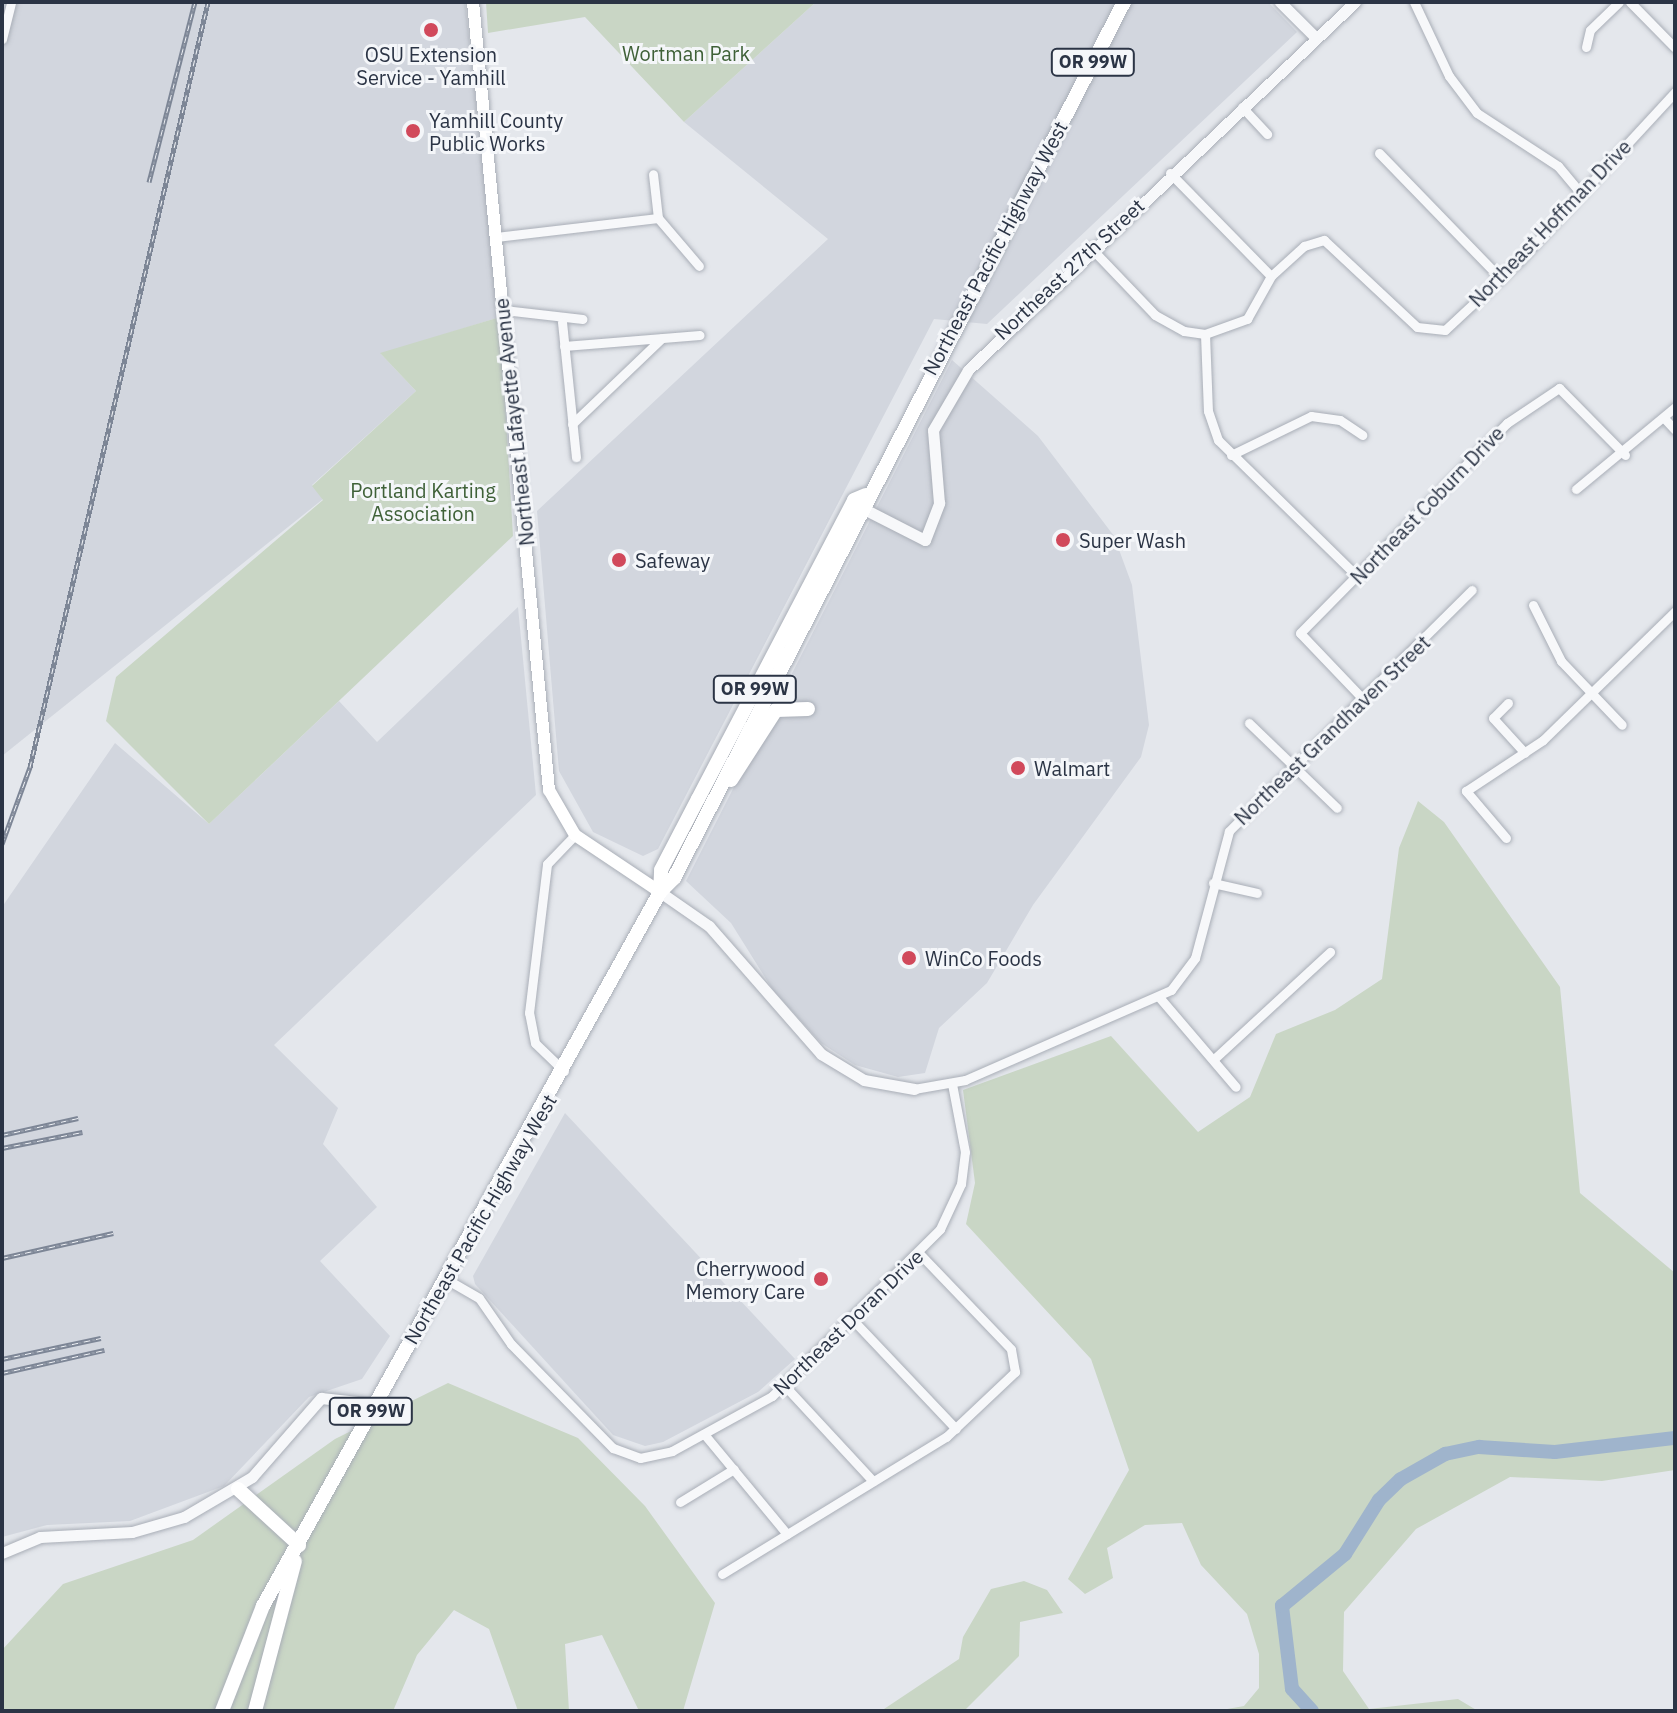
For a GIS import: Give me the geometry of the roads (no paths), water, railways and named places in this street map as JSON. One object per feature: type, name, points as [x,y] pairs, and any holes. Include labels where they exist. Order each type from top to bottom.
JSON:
[{"type":"highway","name":"Northeast Pacific Highway West","points":[[660,892],[661,870],[762,675],[854,500],[866,495],[1124,2]]},
{"type":"highway","points":[[866,495],[868,511]]},
{"type":"highway","name":"Northeast Pacific Highway West","points":[[299,1545],[564,1071],[660,892],[727,777],[868,511]]},
{"type":"highway","points":[[782,677],[779,661],[795,632],[797,609]]},
{"type":"highway","points":[[727,777],[763,693],[762,675]]},
{"type":"highway","points":[[717,795],[776,710],[808,709]]},
{"type":"highway","points":[[238,1489],[299,1545]]},
{"type":"highway","name":"OR 99W","points":[[222,1711],[263,1606],[299,1545]]},
{"type":"highway","name":"OR 99W","points":[[255,1711],[299,1545]]},
{"type":"main road","name":"Northeast Lafayette Avenue","points":[[473,2],[547,781],[575,835],[660,892]]},
{"type":"street","points":[[2,39],[11,2]]},
{"type":"street","points":[[1280,2],[1316,38]]},
{"type":"street","name":"Northeast 27th Street","points":[[868,511],[925,540],[939,503],[930,446],[939,415],[985,349],[1090,247],[1355,2]]},
{"type":"street","points":[[1414,2],[1469,104],[1492,127],[1558,166],[1581,193]]},
{"type":"street","points":[[1586,47],[1590,30],[1619,2]]},
{"type":"street","points":[[1630,2],[1675,48]]},
{"type":"street","name":"Northeast Hoffman Drive","points":[[1271,276],[1304,246],[1330,243],[1431,332],[1450,326],[1501,279],[1675,92]]},
{"type":"street","points":[[1242,107],[1267,134]]},
{"type":"street","points":[[1379,153],[1501,279]]},
{"type":"street","points":[[1090,247],[1155,315],[1205,334],[1247,319],[1271,276],[1170,173]]},
{"type":"street","points":[[653,174],[658,218],[699,266]]},
{"type":"street","points":[[496,237],[658,218]]},
{"type":"street","points":[[504,310],[562,322],[582,319]]},
{"type":"street","points":[[562,322],[576,457]]},
{"type":"street","points":[[1205,334],[1208,411],[1231,455],[1358,577]]},
{"type":"street","points":[[564,346],[700,335]]},
{"type":"street","points":[[572,424],[662,338]]},
{"type":"street","name":"Northeast Coburn Drive","points":[[1363,699],[1300,633],[1507,423],[1559,388],[1625,455]]},
{"type":"street","points":[[1576,489],[1625,455],[1675,407]]},
{"type":"street","points":[[1231,455],[1311,416],[1340,420],[1362,435]]},
{"type":"street","points":[[1664,418],[1675,430]]},
{"type":"street","name":"Northeast Grandhaven Street","points":[[914,1089],[952,1084],[1159,997],[1195,958],[1229,831],[1472,590]]},
{"type":"street","points":[[1533,605],[1553,650],[1622,725]]},
{"type":"street","points":[[1506,838],[1466,791],[1525,753],[1591,694],[1675,611]]},
{"type":"street","points":[[1508,703],[1493,718],[1525,753]]},
{"type":"street","points":[[1249,723],[1337,808]]},
{"type":"street","points":[[564,1071],[535,1043],[529,1013],[545,870],[575,835]]},
{"type":"street","points":[[1213,883],[1257,893]]},
{"type":"street","points":[[660,892],[718,935],[821,1054],[864,1080],[914,1089]]},
{"type":"street","points":[[1214,1059],[1330,952]]},
{"type":"street","points":[[1159,997],[1236,1087]]},
{"type":"street","name":"Northeast Doran Drive","points":[[446,1279],[479,1298],[511,1344],[613,1448],[655,1457],[704,1434],[784,1385],[919,1253],[961,1184],[965,1152],[952,1084]]},
{"type":"street","points":[[722,1574],[956,1429],[1017,1363],[919,1253]]},
{"type":"street","points":[[852,1319],[956,1429]]},
{"type":"street","points":[[784,1385],[873,1481]]},
{"type":"street","points":[[2,1553],[40,1537],[164,1524],[238,1489],[321,1398],[376,1404]]},
{"type":"street","points":[[704,1434],[787,1534]]},
{"type":"street","points":[[680,1502],[734,1469]]},
{"type":"waterway","points":[[1312,1711],[1292,1689],[1282,1606],[1345,1554],[1379,1500],[1401,1479],[1445,1454],[1479,1447],[1555,1452],[1675,1438]]},
{"type":"railway","points":[[149,182],[195,2]]},
{"type":"railway","points":[[2,844],[30,767],[208,2]]},
{"type":"railway","points":[[2,1135],[78,1118]]},
{"type":"railway","points":[[2,1148],[82,1132]]},
{"type":"railway","points":[[2,1258],[113,1233]]},
{"type":"railway","points":[[2,1359],[101,1338]]},
{"type":"railway","points":[[2,1373],[104,1350]]},
{"type":"place","name":"OSU Extension Service - Yamhill","points":[[431,30]]},
{"type":"place","name":"Yamhill County Public Works","points":[[413,131]]},
{"type":"place","name":"Super Wash","points":[[1063,540]]},
{"type":"place","name":"Safeway","points":[[619,560]]},
{"type":"place","name":"Walmart","points":[[1018,768]]},
{"type":"place","name":"WinCo Foods","points":[[909,958]]},
{"type":"place","name":"Cherrywood Memory Care","points":[[821,1279]]},
{"type":"park label","name":"Wortman Park","points":[[686,53]]},
{"type":"park label","name":"Portland Karting Association","points":[[423,502]]}]
